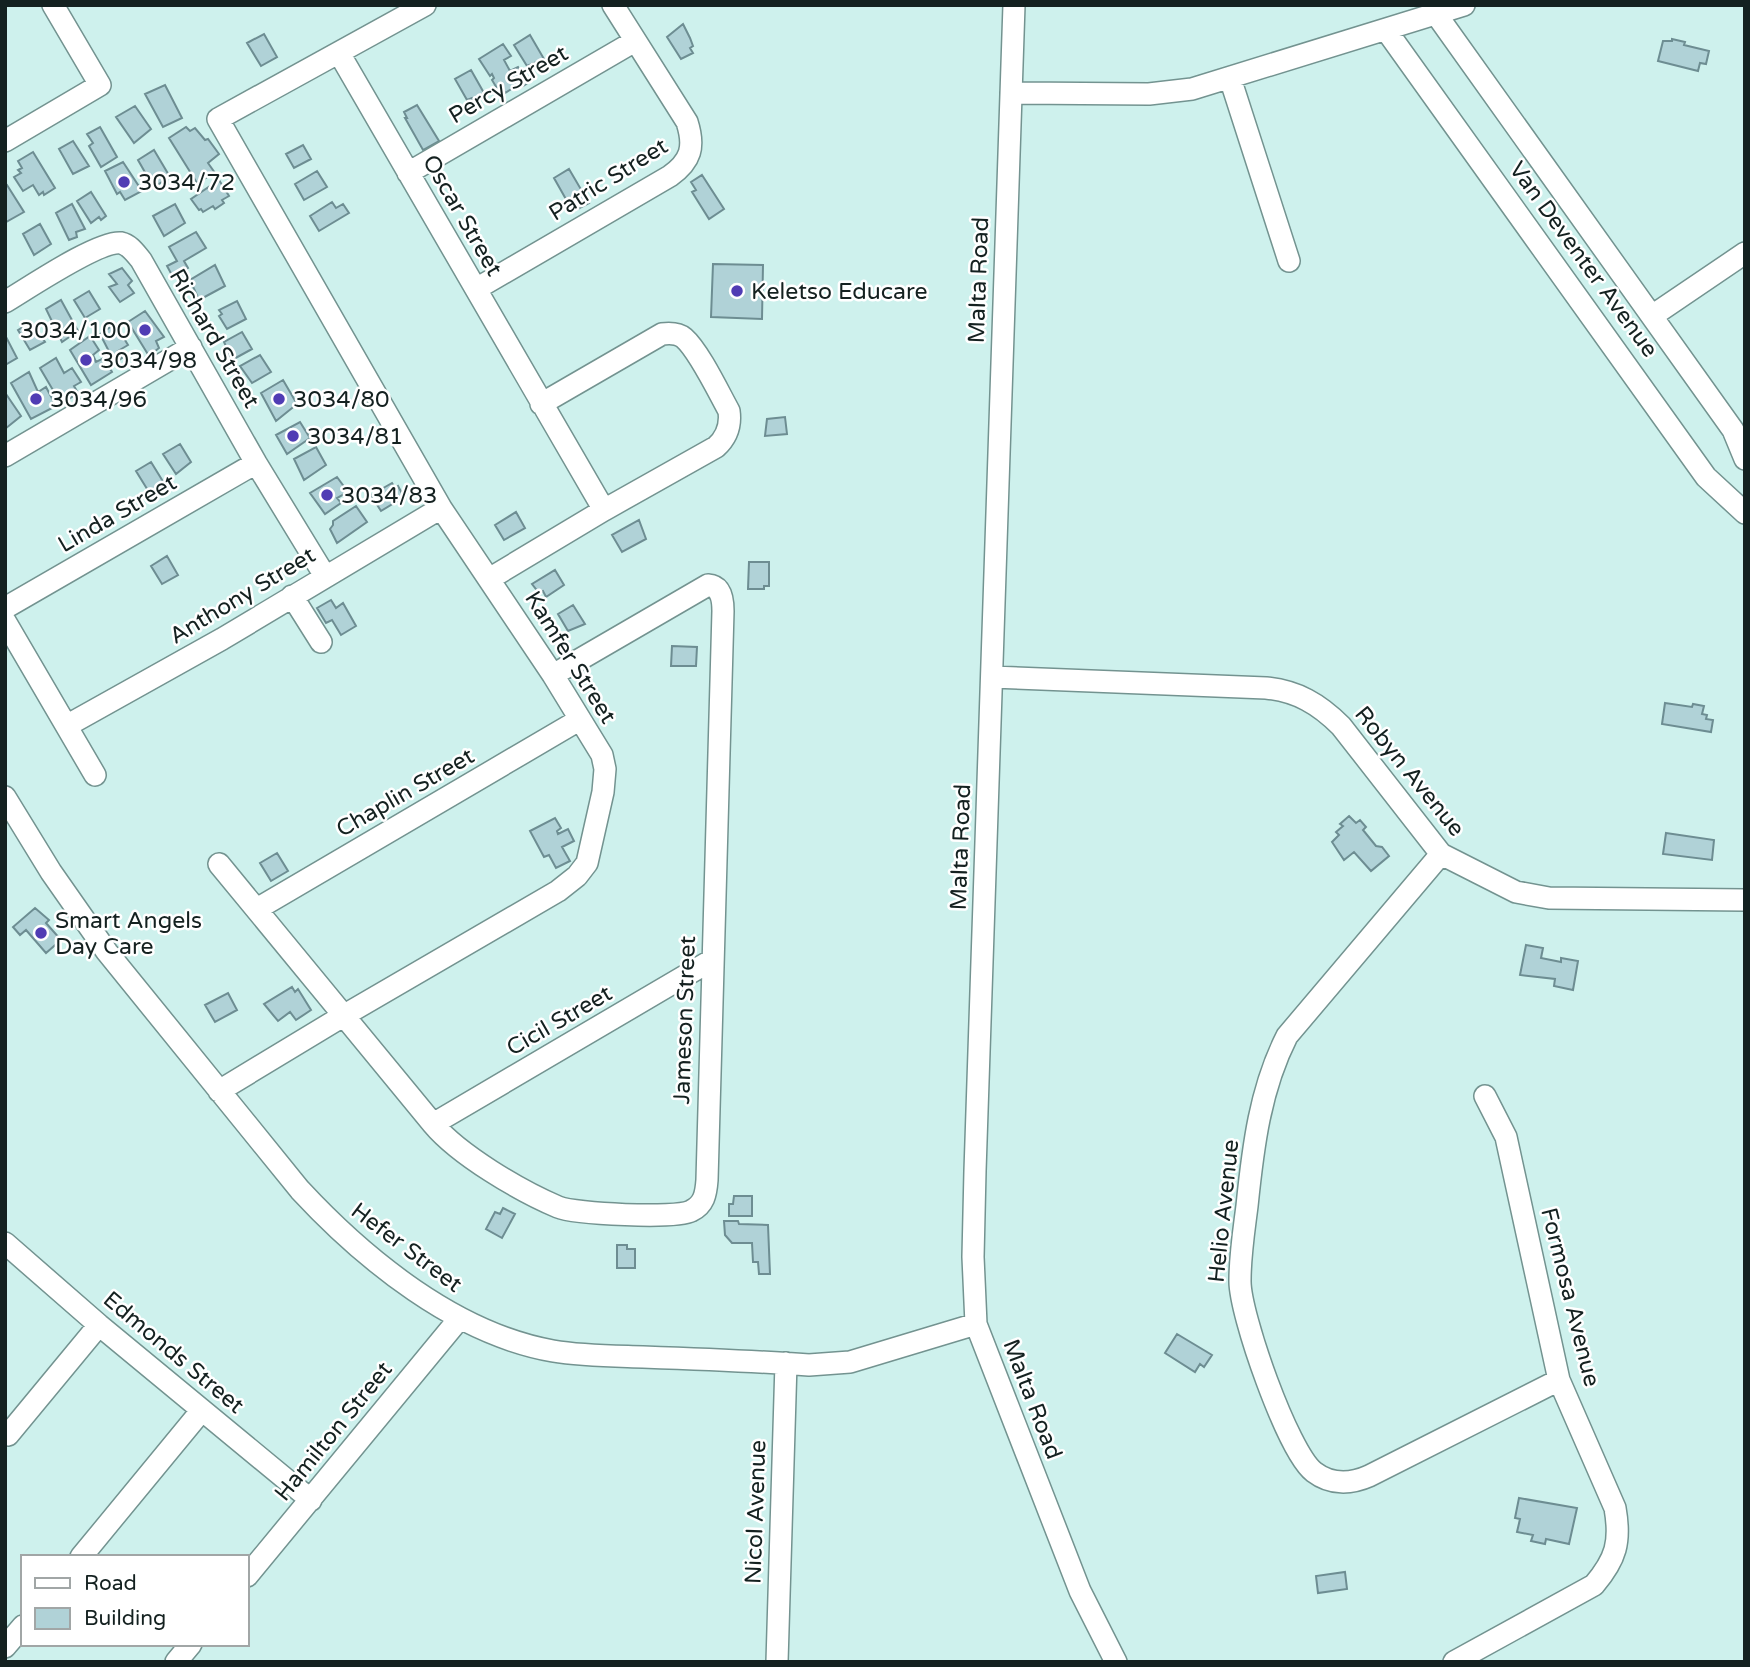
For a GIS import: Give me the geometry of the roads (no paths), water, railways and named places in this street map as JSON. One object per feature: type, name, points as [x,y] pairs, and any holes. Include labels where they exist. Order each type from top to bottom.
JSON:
[{"type":"street","points":[[5,141],[100,85],[53,5]]},
{"type":"street","points":[[340,53],[425,5]]},
{"type":"street","name":"Patric Street","points":[[476,289],[670,176],[688,160],[692,142],[687,122],[612,5]]},
{"type":"street","name":"Malta Road","points":[[1014,5],[975,1183],[973,1257],[976,1324],[1080,1591],[1116,1662]]},
{"type":"street","points":[[1011,93],[1149,94],[1192,89],[1464,5]]},
{"type":"street","name":"Van Deventer Avenue","points":[[1436,14],[1733,430],[1745,458]]},
{"type":"street","name":"Van Deventer Avenue","points":[[1386,30],[1706,477],[1745,513]]},
{"type":"street","name":"Percy Street","points":[[408,173],[635,41]]},
{"type":"street","name":"Kamfer Street","points":[[219,1091],[558,891],[583,870],[587,863],[603,792],[605,769],[602,755],[553,675],[441,508],[218,119],[340,53]]},
{"type":"street","name":"Oscar Street","points":[[340,53],[604,510]]},
{"type":"street","points":[[1230,78],[1289,261]]},
{"type":"street","name":"Richard Street","points":[[5,302],[92,251],[113,243],[131,248],[141,260],[256,463],[325,576]]},
{"type":"street","points":[[1652,316],[1745,253]]},
{"type":"street","points":[[489,579],[716,447],[726,435],[730,421],[729,411],[696,354],[681,336],[672,334],[662,334],[541,404]]},
{"type":"street","points":[[5,456],[191,347]]},
{"type":"street","name":"Linda Street","points":[[5,608],[256,463]]},
{"type":"street","name":"Anthony Street","points":[[68,725],[222,639],[441,508]]},
{"type":"street","name":"Jameson Street","points":[[344,1016],[456,1148],[536,1196],[559,1208],[579,1212],[682,1214],[694,1210],[702,1203],[706,1193],[723,611],[720,593],[708,585],[553,675]]},
{"type":"street","points":[[292,596],[321,642]]},
{"type":"street","points":[[5,621],[95,775]]},
{"type":"street","name":"Robyn Avenue","points":[[992,677],[1266,688],[1297,694],[1328,713],[1341,726],[1441,854],[1502,886],[1535,896],[1745,900]]},
{"type":"street","name":"Chaplin Street","points":[[257,909],[579,720]]},
{"type":"street","name":"Hefer Street","points":[[5,797],[77,911],[300,1190],[368,1257],[459,1319],[492,1333],[554,1351],[830,1365],[850,1362],[976,1324]]},
{"type":"street","name":"Helio Avenue","points":[[1441,854],[1287,1035],[1276,1058],[1262,1101],[1251,1171],[1241,1264],[1241,1299],[1276,1404],[1299,1452],[1314,1473],[1338,1482],[1354,1482],[1369,1476],[1559,1380]]},
{"type":"street","points":[[219,864],[344,1016]]},
{"type":"street","name":"Cicil Street","points":[[433,1124],[712,961]]},
{"type":"street","name":"Formosa Avenue","points":[[1454,1662],[1594,1585],[1608,1569],[1616,1550],[1619,1529],[1615,1508],[1559,1380],[1506,1137],[1485,1096]]},
{"type":"street","name":"Edmonds Street","points":[[5,1243],[99,1325],[311,1500]]},
{"type":"street","name":"Hamilton Street","points":[[248,1575],[459,1319]]},
{"type":"street","points":[[8,1435],[99,1325]]},
{"type":"street","name":"Nicol Avenue","points":[[777,1662],[786,1363]]},
{"type":"street","points":[[83,1555],[202,1410]]},
{"type":"street","points":[[5,1647],[21,1628]]},
{"type":"street","points":[[176,1662],[189,1646]]},
{"type":"place","name":"3034/72","points":[[124,182]]},
{"type":"place","name":"Keletso Educare","points":[[737,291]]},
{"type":"place","name":"3034/100","points":[[145,330]]},
{"type":"place","name":"3034/98","points":[[86,360]]},
{"type":"place","name":"3034/96","points":[[36,399]]},
{"type":"place","name":"3034/80","points":[[279,399]]},
{"type":"place","name":"3034/81","points":[[293,436]]},
{"type":"place","name":"3034/83","points":[[327,495]]},
{"type":"place","name":"Smart Angels Day Care","points":[[41,933]]}]
